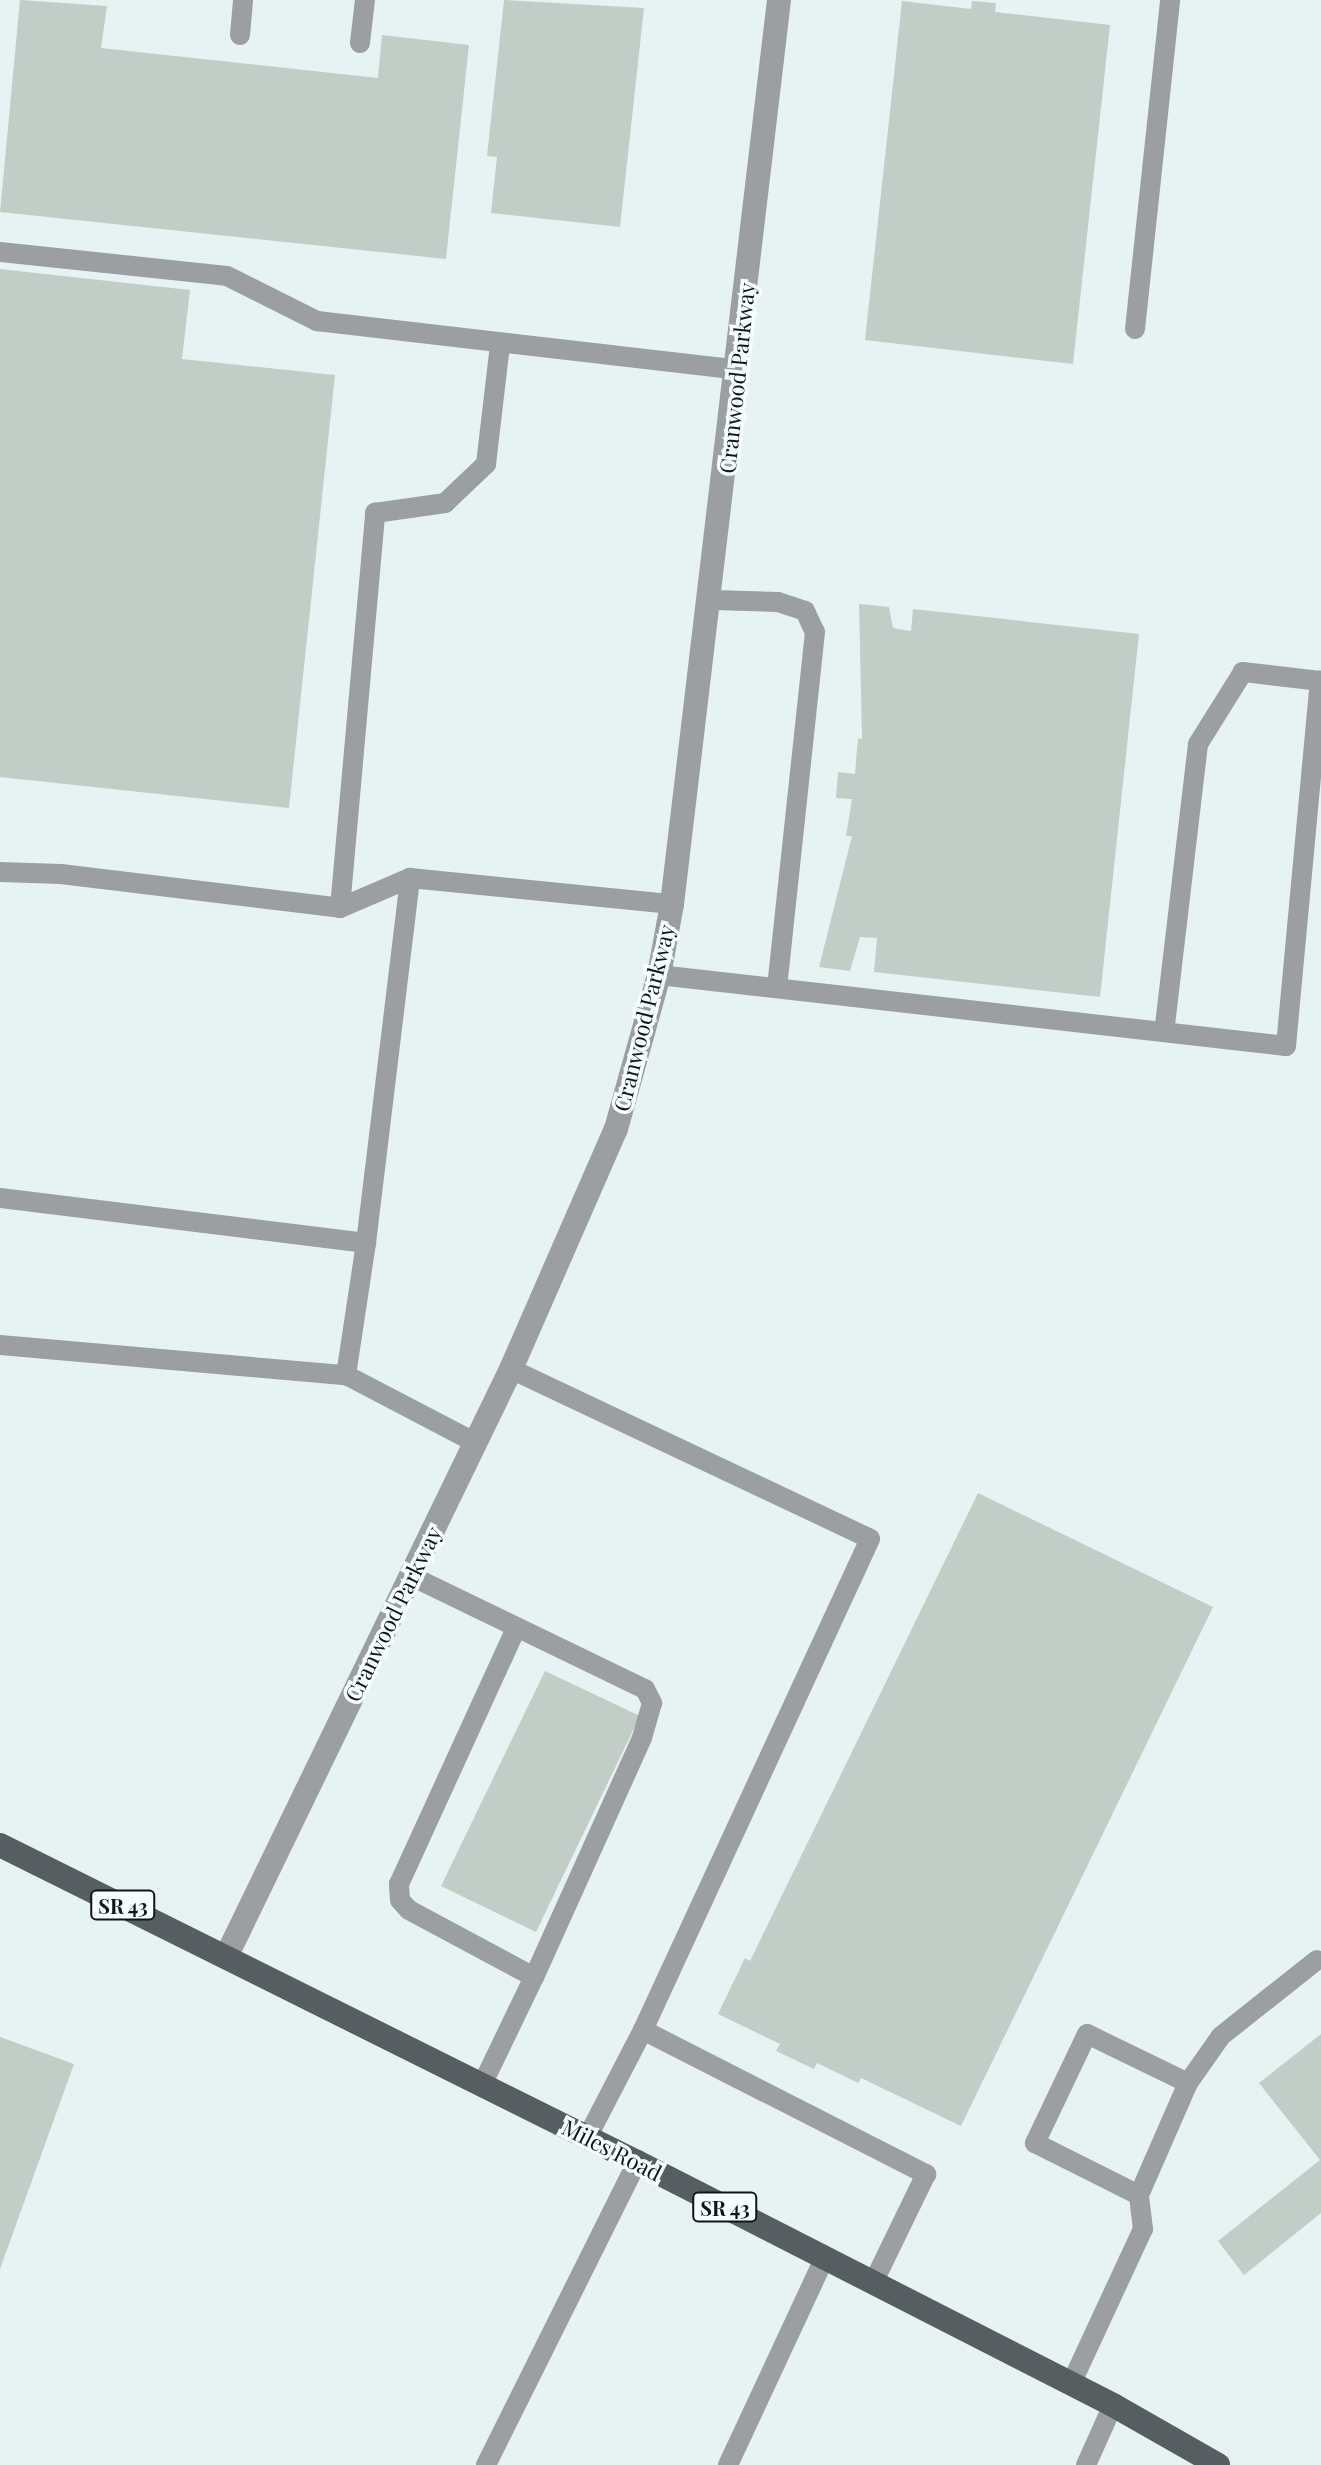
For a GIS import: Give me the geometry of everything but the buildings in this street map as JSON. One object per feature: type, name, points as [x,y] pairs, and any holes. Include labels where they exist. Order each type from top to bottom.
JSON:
[{"type":"main road","name":"Miles Road","points":[[0,1845],[227,1955],[637,2162],[1113,2405],[1218,2465]]},
{"type":"street","name":"Cranwood Parkway","points":[[227,1955],[511,1369],[616,1129],[659,975],[672,904],[712,600],[779,0]]},
{"type":"lane","points":[[240,35],[243,0]]},
{"type":"lane","points":[[360,43],[365,0]]},
{"type":"lane","points":[[1135,329],[1170,0]]},
{"type":"lane","points":[[0,252],[227,276],[317,321],[738,370]]},
{"type":"lane","points":[[340,908],[375,513],[445,503],[486,464],[500,344]]},
{"type":"lane","points":[[712,600],[778,602],[805,611],[815,632],[777,986]]},
{"type":"lane","points":[[659,975],[1286,1046],[1320,681],[1243,672],[1198,744],[1164,1032]]},
{"type":"lane","points":[[0,872],[61,874],[340,908],[410,878],[672,904]]},
{"type":"lane","points":[[346,1375],[366,1243],[410,878]]},
{"type":"lane","points":[[0,1198],[366,1243]]},
{"type":"lane","points":[[0,1345],[346,1375],[476,1443]]},
{"type":"lane","points":[[511,1369],[870,1539],[643,2030],[587,2138]]},
{"type":"lane","points":[[411,1576],[645,1689],[652,1703],[642,1738],[482,2085]]},
{"type":"lane","points":[[516,1629],[399,1884],[400,1900],[409,1910],[534,1977]]},
{"type":"lane","points":[[1071,2384],[1143,2229],[1139,2195],[1188,2083],[1221,2036],[1317,1960]]},
{"type":"lane","points":[[643,2030],[926,2174],[873,2283]]},
{"type":"lane","points":[[1139,2195],[1035,2143],[1087,2034],[1188,2083]]},
{"type":"lane","points":[[486,2465],[637,2162]]},
{"type":"lane","points":[[728,2465],[824,2259]]},
{"type":"lane","points":[[1086,2465],[1113,2405]]}]
